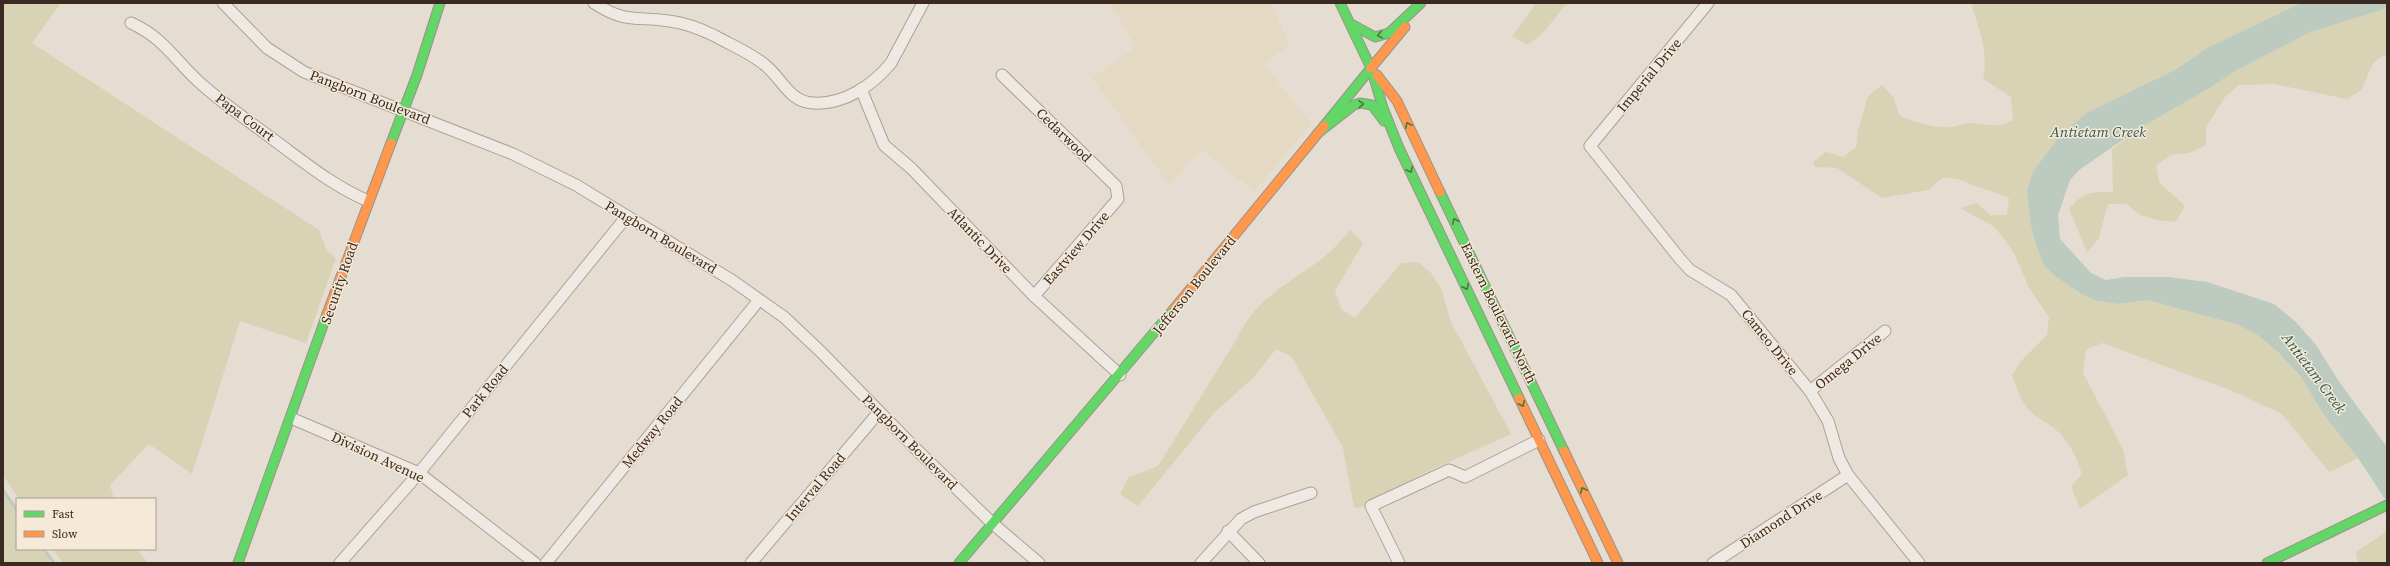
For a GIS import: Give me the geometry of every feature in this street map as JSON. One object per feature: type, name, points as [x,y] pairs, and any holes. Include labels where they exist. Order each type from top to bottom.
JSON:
[{"type":"main road","name":"Security Road","points":[[238,563],[368,201],[403,111],[440,3]]},
{"type":"main road","name":"Eastern Boulevard North","points":[[1340,3],[1371,68],[1383,108],[1399,148],[1598,563]]},
{"type":"main road","points":[[1351,24],[1375,36],[1389,33],[1421,3]]},
{"type":"main road","name":"Jefferson Boulevard","points":[[959,563],[1070,430],[1120,375],[1425,3]]},
{"type":"main road","name":"Eastern Boulevard North","points":[[1371,68],[1397,101],[1618,563]]},
{"type":"main road","points":[[1318,133],[1354,105],[1366,104],[1378,110],[1399,148]]},
{"type":"main road","points":[[1539,440],[1547,441],[1553,446],[1582,506],[1597,518]]},
{"type":"main road","points":[[2267,563],[2387,505]]},
{"type":"main road","points":[[1574,513],[1589,530],[1605,563]]},
{"type":"street","name":"Pangborn Boulevard","points":[[223,3],[267,48],[304,72],[514,154],[576,185],[733,281],[784,317],[992,523],[1039,563]]},
{"type":"street","points":[[594,3],[606,11],[630,19],[668,20],[699,28],[764,64],[792,96],[801,101],[812,104],[829,104],[861,89],[875,80],[891,63],[923,3]]},
{"type":"street","name":"Imperial Drive","points":[[1590,146],[1708,3]]},
{"type":"street","name":"Papa Court","points":[[130,23],[152,34],[162,42],[183,67],[224,102],[335,185],[368,201]]},
{"type":"street","name":"Cedarwood","points":[[1002,75],[1116,186],[1118,199]]},
{"type":"street","name":"Atlantic Drive","points":[[861,89],[884,145],[912,168],[1034,296],[1120,375]]},
{"type":"street","name":"Cameo Drive","points":[[1590,146],[1680,259],[1690,270],[1731,295],[1810,391],[1828,422],[1839,458],[1848,475],[1919,563]]},
{"type":"street","name":"Eastview Drive","points":[[1034,296],[1118,199]]},
{"type":"street","name":"Park Road","points":[[340,563],[419,473],[627,216]]},
{"type":"street","name":"Medway Road","points":[[546,563],[759,300]]},
{"type":"street","name":"Omega Drive","points":[[1810,391],[1885,331]]},
{"type":"street","name":"Interval Road","points":[[750,563],[879,412]]},
{"type":"street","name":"Division Avenue","points":[[291,418],[419,473],[535,563]]},
{"type":"street","points":[[1399,563],[1371,506],[1449,470],[1465,477],[1539,440]]},
{"type":"street","name":"Diamond Drive","points":[[1713,563],[1848,475]]},
{"type":"street","points":[[1200,563],[1228,531],[1254,512],[1311,493]]},
{"type":"street","points":[[1228,531],[1259,563]]},
{"type":"shaded area","points":[[3,3],[61,3],[32,43],[319,230],[327,251],[336,258],[306,343],[240,321],[192,474],[149,444],[110,485],[114,498],[18,498],[3,475]]},
{"type":"shaded area","points":[[1110,3],[1270,3],[1290,45],[1264,64],[1311,124],[1255,191],[1201,150],[1169,185],[1092,77],[1136,47]]},
{"type":"shaded area","points":[[1536,3],[1567,3],[1542,34],[1527,45],[1512,36]]},
{"type":"shaded area","points":[[1971,3],[2301,3],[2207,48],[2175,70],[2088,112],[2061,134],[2027,191],[2030,221],[2035,242],[2055,276],[2083,295],[2097,301],[2118,304],[2147,300],[2239,325],[2259,336],[2278,352],[2301,377],[2324,415],[2358,458],[2329,472],[2282,414],[2230,390],[2102,343],[2086,350],[2083,373],[2123,449],[2128,475],[2080,509],[2071,486],[2082,474],[2075,455],[2055,429],[2032,413],[2026,406],[2012,375],[2022,360],[2047,335],[2049,317],[2029,288],[2015,255],[2005,240],[1993,226],[1960,208],[1977,203],[1990,215],[2007,215],[2009,198],[1960,180],[1953,178],[1942,178],[1928,190],[1882,198],[1837,168],[1816,167],[1813,162],[1826,152],[1843,157],[1856,147],[1858,130],[1868,96],[1882,85],[1894,98],[1899,115],[1924,124],[1937,127],[1952,127],[1968,123],[1996,125],[2013,120],[2011,97],[1983,79],[1985,69],[1984,49]]},
{"type":"shaded area","points":[[2387,8],[2387,55],[2381,57],[2373,63],[2362,89],[2347,99],[2274,84],[2239,85],[2225,97],[2206,127],[2206,145],[2189,153],[2171,155],[2156,165],[2159,182],[2185,206],[2176,222],[2157,220],[2140,215],[2126,204],[2108,204],[2099,238],[2087,252],[2069,209],[2079,199],[2088,194],[2113,192],[2112,149],[2140,128],[2208,89],[2235,71],[2311,32]]},
{"type":"shaded area","points":[[1350,230],[1363,243],[1335,291],[1341,309],[1355,318],[1401,263],[1418,262],[1431,273],[1441,288],[1451,322],[1511,434],[1424,473],[1360,508],[1354,507],[1343,448],[1292,357],[1276,349],[1254,377],[1214,413],[1138,506],[1120,494],[1128,478],[1158,466],[1245,324],[1254,312],[1275,292],[1328,254]]},
{"type":"shaded area","points":[[3,492],[16,511],[16,550],[44,550],[52,563],[3,563]]},
{"type":"shaded area","points":[[2387,531],[2387,563],[2358,563],[2356,552]]},
{"type":"shaded area","points":[[54,550],[138,550],[148,563],[63,563]]},
{"type":"water","name":"Antietam Creek","points":[[2301,3],[2387,3],[2387,8],[2311,32],[2235,71],[2208,89],[2140,128],[2079,170],[2070,180],[2058,215],[2060,239],[2091,273],[2106,280],[2124,277],[2168,277],[2207,282],[2274,304],[2296,322],[2316,345],[2340,383],[2387,447],[2387,502],[2358,458],[2324,415],[2301,377],[2278,352],[2259,336],[2239,325],[2147,300],[2118,304],[2097,301],[2083,295],[2055,276],[2044,265],[2035,242],[2030,221],[2027,191],[2033,172],[2061,134],[2088,112],[2175,70],[2207,48]]},
{"type":"waterway","points":[[3,490],[16,509]]},
{"type":"waterway","points":[[45,550],[54,563]]},
{"type":"traffic: fast","points":[[391,143],[417,75],[440,3]]},
{"type":"traffic: fast","points":[[1340,3],[1371,68],[1383,108],[1399,148],[1519,398]]},
{"type":"traffic: fast","points":[[1351,24],[1375,37],[1389,33],[1421,3]]},
{"type":"traffic: fast","points":[[1324,126],[1371,68]]},
{"type":"traffic: fast","points":[[1318,133],[1354,105],[1360,103],[1372,105],[1384,121]]},
{"type":"traffic: fast","points":[[1440,192],[1564,451]]},
{"type":"traffic: fast","points":[[959,563],[1174,309]]},
{"type":"traffic: fast","points":[[238,563],[327,314]]},
{"type":"traffic: fast","points":[[2267,563],[2387,505]]},
{"type":"traffic: slow","points":[[1371,68],[1405,27]]},
{"type":"traffic: slow","points":[[1377,75],[1397,101],[1440,192]]},
{"type":"traffic: slow","points":[[1174,309],[1324,126]]},
{"type":"traffic: slow","points":[[327,314],[391,143]]},
{"type":"traffic: slow","points":[[1519,398],[1598,563]]},
{"type":"traffic: slow","points":[[1564,451],[1618,563]]}]
